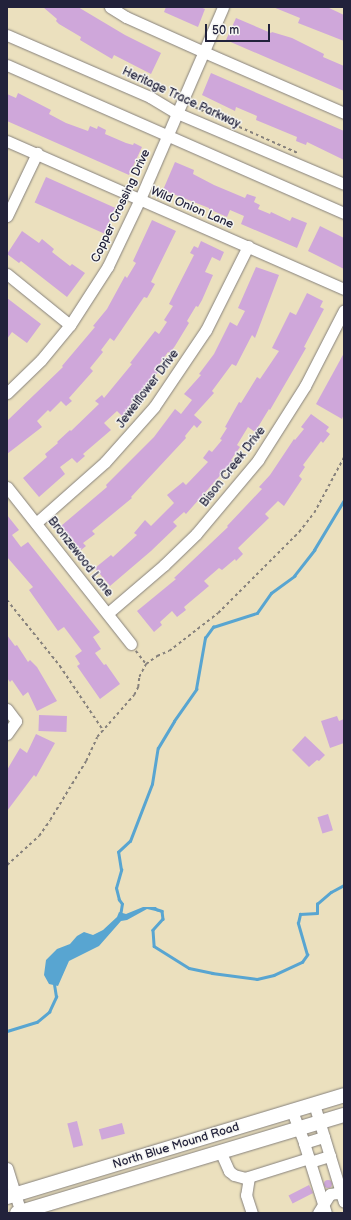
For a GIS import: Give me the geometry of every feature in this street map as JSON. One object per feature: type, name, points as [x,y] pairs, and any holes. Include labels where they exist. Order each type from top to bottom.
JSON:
[{"type":"main road","name":"North Blue Mound Road","points":[[11,1196],[344,1095]]},
{"type":"main road","name":"North Blue Mound Road","points":[[20,1213],[344,1116]]},
{"type":"street","points":[[110,7],[126,17],[344,112]]},
{"type":"street","name":"Copper Crossing Drive","points":[[7,393],[41,360],[70,325],[108,266],[140,199],[223,7]]},
{"type":"street","name":"Heritage Trace Parkway","points":[[7,36],[150,97],[177,113],[344,184]]},
{"type":"street","points":[[7,65],[344,213]]},
{"type":"street","name":"Wild Onion Lane","points":[[7,140],[344,289]]},
{"type":"street","points":[[7,216],[37,154]]},
{"type":"street","name":"Jewelflower Drive","points":[[36,523],[105,462],[154,407],[206,330],[248,246]]},
{"type":"street","points":[[7,274],[70,325]]},
{"type":"street","name":"Bison Creek Drive","points":[[108,613],[164,565],[196,534],[254,466],[305,386],[344,310]]},
{"type":"street","name":"Bronzewood Lane","points":[[7,487],[131,644]]},
{"type":"street","points":[[7,709],[16,721],[7,734]]},
{"type":"street","points":[[314,1104],[343,1198]]},
{"type":"street","points":[[292,1111],[297,1130],[304,1143],[322,1210]]},
{"type":"street","points":[[304,1143],[324,1137]]},
{"type":"street","points":[[221,1153],[227,1168],[232,1173],[249,1178],[309,1160],[330,1156]]},
{"type":"street","points":[[7,1168],[11,1196],[20,1213]]},
{"type":"street","points":[[249,1178],[246,1195],[252,1213]]},
{"type":"street","points":[[322,1210],[330,1194],[343,1198]]},
{"type":"path","points":[[7,865],[38,836],[50,820],[86,762],[97,737],[134,695],[138,687],[139,677],[146,664],[157,656],[169,651],[218,613],[299,532],[314,513],[344,457]]},
{"type":"path","points":[[7,600],[60,666],[102,730]]},
{"type":"path","points":[[131,644],[146,664]]},
{"type":"water","points":[[143,907],[156,907],[160,912],[147,909],[127,920],[121,921],[99,946],[69,961],[58,986],[49,984],[44,975],[46,960],[57,949],[70,944],[77,936],[84,932],[93,935],[103,930],[117,917],[119,912],[126,914]]},
{"type":"building","points":[[43,7],[78,7],[125,35],[161,53],[151,74],[114,55],[112,59],[80,40],[81,37],[59,24],[56,21],[57,19]]},
{"type":"building","points":[[166,7],[200,7],[205,9],[198,27],[164,12]]},
{"type":"building","points":[[273,7],[327,7],[344,15],[344,41],[298,23],[300,18]]},
{"type":"building","points":[[236,18],[271,33],[272,32],[292,38],[324,54],[323,57],[344,66],[344,91],[226,40]]},
{"type":"building","points":[[211,73],[344,131],[344,160],[307,142],[306,145],[296,141],[297,137],[256,120],[257,116],[236,107],[235,111],[202,95]]},
{"type":"building","points":[[18,93],[51,110],[49,114],[66,123],[88,131],[90,126],[97,129],[98,126],[106,130],[105,134],[126,143],[133,145],[134,143],[142,147],[129,175],[7,121],[7,94],[16,98]]},
{"type":"building","points":[[175,162],[194,170],[193,174],[214,185],[245,198],[247,194],[256,197],[254,202],[260,205],[258,209],[270,214],[271,212],[290,221],[292,217],[307,223],[297,248],[241,224],[244,216],[230,210],[227,217],[209,208],[163,190]]},
{"type":"building","points":[[46,177],[115,208],[104,233],[35,203]]},
{"type":"building","points":[[152,220],[176,231],[151,282],[155,284],[147,298],[144,297],[114,341],[110,338],[101,350],[103,352],[90,368],[93,371],[69,398],[72,401],[66,406],[61,401],[50,412],[48,410],[37,421],[42,427],[7,454],[7,421],[63,367],[62,366],[95,327],[93,326],[107,309],[125,276],[127,278],[136,263],[133,261]]},
{"type":"building","points":[[320,226],[344,238],[344,269],[308,251]]},
{"type":"building","points":[[22,231],[39,243],[42,239],[54,249],[52,252],[70,266],[72,264],[85,273],[67,297],[21,261],[19,263],[7,254]]},
{"type":"building","points":[[201,241],[224,252],[220,261],[212,257],[205,272],[213,275],[202,300],[198,307],[196,306],[187,321],[189,323],[175,346],[170,353],[168,352],[159,365],[161,368],[138,398],[137,397],[127,409],[128,410],[122,416],[117,411],[104,423],[111,430],[83,454],[85,456],[77,463],[72,458],[60,467],[65,474],[39,497],[23,478],[47,457],[45,454],[58,443],[57,442],[70,430],[71,431],[99,404],[95,401],[102,395],[104,398],[132,364],[130,363],[155,331],[159,334],[167,322],[164,320],[173,306],[169,304],[194,255],[190,253],[194,246],[198,248]]},
{"type":"building","points":[[256,267],[279,275],[255,338],[252,335],[236,366],[232,364],[212,391],[214,393],[194,415],[202,422],[197,428],[194,425],[185,436],[186,438],[131,497],[132,498],[92,531],[95,534],[83,543],[86,546],[81,550],[61,526],[107,487],[106,485],[154,437],[175,409],[181,414],[192,400],[184,394],[201,375],[199,374],[214,354],[230,322],[237,326],[245,311],[238,308]]},
{"type":"building","points":[[307,293],[323,301],[320,307],[324,309],[304,347],[306,348],[270,410],[269,409],[255,432],[248,427],[237,445],[240,447],[231,460],[233,461],[186,514],[184,512],[173,522],[177,526],[151,551],[110,586],[95,568],[111,555],[113,557],[137,535],[134,533],[145,520],[151,526],[174,503],[167,495],[183,482],[186,485],[208,462],[203,458],[209,450],[212,452],[222,440],[220,439],[227,428],[225,427],[239,402],[241,403],[257,377],[260,379],[279,351],[272,348],[290,312],[296,315]]},
{"type":"building","points":[[7,298],[41,324],[27,343],[12,332],[7,339]]},
{"type":"building","points":[[344,353],[344,414],[342,419],[316,404]]},
{"type":"building","points":[[311,414],[329,427],[326,431],[330,434],[323,443],[321,441],[303,465],[305,467],[299,476],[302,479],[284,506],[278,501],[265,514],[269,518],[238,548],[243,554],[236,561],[235,559],[222,570],[219,568],[204,581],[209,586],[184,607],[186,610],[177,617],[172,611],[160,622],[162,625],[154,632],[137,611],[176,579],[174,578],[228,527],[227,526],[262,489],[259,487],[270,475],[294,439],[295,440],[304,429],[301,427]]},
{"type":"building","points":[[7,515],[19,530],[12,535],[21,547],[28,542],[100,632],[93,637],[101,649],[95,653],[104,665],[106,664],[120,684],[100,699],[77,666],[80,664],[75,656],[82,651],[64,627],[58,631],[29,590],[33,587],[7,557]]},
{"type":"building","points":[[7,635],[15,646],[17,645],[28,662],[30,660],[37,667],[57,701],[37,711],[28,692],[23,696],[12,680],[10,682],[7,678]]},
{"type":"building","points":[[39,715],[67,716],[66,732],[38,731]]},
{"type":"building","points":[[337,716],[339,721],[344,719],[344,743],[330,748],[321,721]]},
{"type":"building","points":[[36,734],[55,743],[36,777],[34,775],[7,811],[7,770],[20,748],[27,753]]},
{"type":"building","points":[[305,736],[325,755],[309,767],[292,750]]},
{"type":"building","points":[[328,814],[333,830],[322,833],[317,817]]},
{"type":"building","points":[[77,1121],[83,1145],[73,1148],[67,1123]]},
{"type":"building","points":[[122,1123],[125,1134],[102,1140],[99,1129]]},
{"type":"building","points":[[326,1180],[330,1180],[332,1184],[330,1188],[326,1188],[324,1186],[324,1182]]},
{"type":"building","points":[[309,1185],[313,1193],[293,1203],[289,1195]]},
{"type":"waterway","points":[[120,916],[122,904],[119,900],[116,888],[121,870],[118,852],[130,841],[152,784],[158,748],[196,689],[205,638],[213,627],[257,613],[271,593],[294,576],[314,550],[344,500]]},
{"type":"waterway","points":[[156,909],[162,911],[163,919],[153,930],[154,946],[189,968],[212,973],[257,979],[274,975],[302,962],[307,955],[298,923],[300,914],[317,913],[317,904],[331,892],[344,885]]},
{"type":"waterway","points":[[7,1031],[37,1022],[49,1012],[56,997],[54,984]]}]
